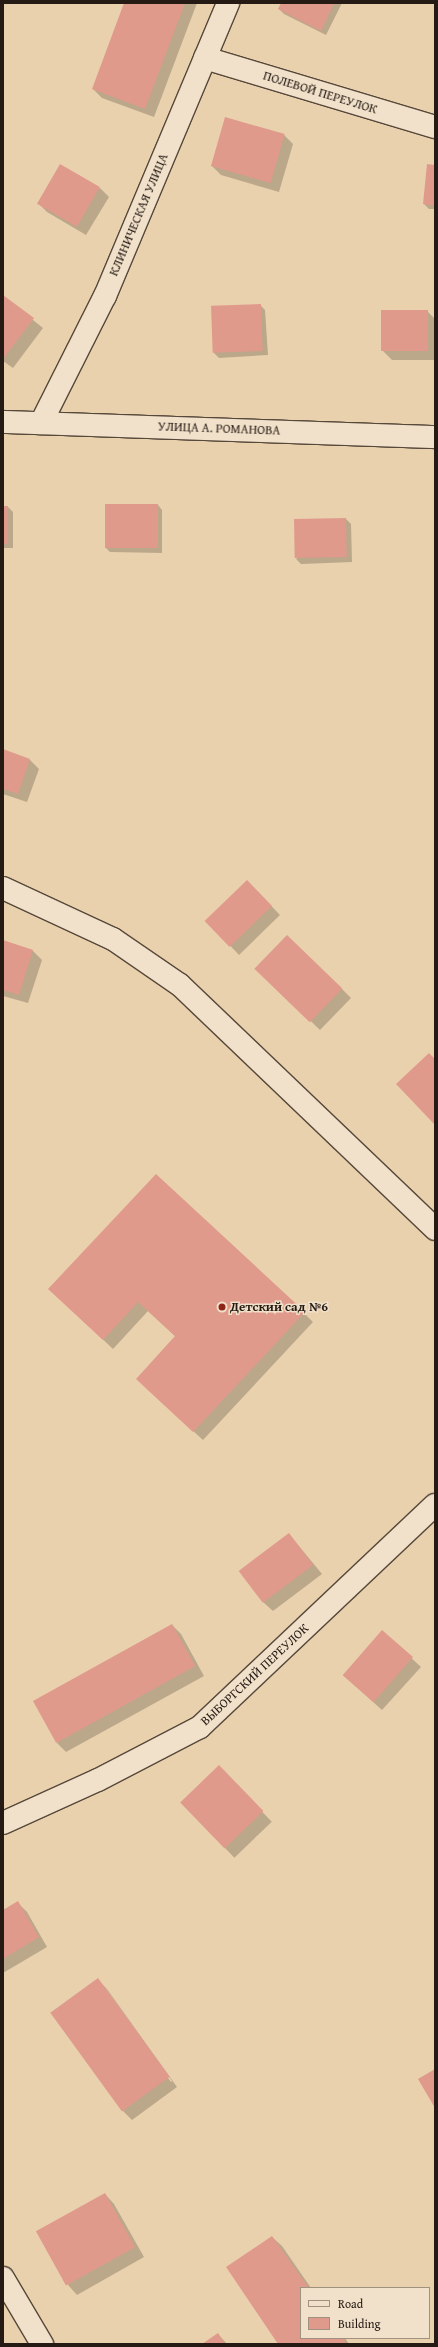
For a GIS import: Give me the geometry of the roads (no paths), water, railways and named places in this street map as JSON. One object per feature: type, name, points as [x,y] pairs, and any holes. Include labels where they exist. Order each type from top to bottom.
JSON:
[{"type":"street","name":"КЛИНИЧЕСКАЯ УЛИЦА","points":[[41,423],[106,296],[228,3]]},
{"type":"street","name":"ПОЛЕВОЙ ПЕРЕУЛОК","points":[[205,58],[435,127]]},
{"type":"street","name":"УЛИЦА А. РОМАНОВА","points":[[3,422],[435,437]]},
{"type":"street","points":[[3,888],[113,939],[180,985],[435,1229]]},
{"type":"street","name":"ВЫБОРГСКИЙ ПЕРЕУЛОК","points":[[3,1823],[98,1780],[200,1727],[435,1505]]},
{"type":"street","points":[[3,2278],[42,2344]]},
{"type":"place","name":"Детский сад №6","points":[[222,1307]]}]
